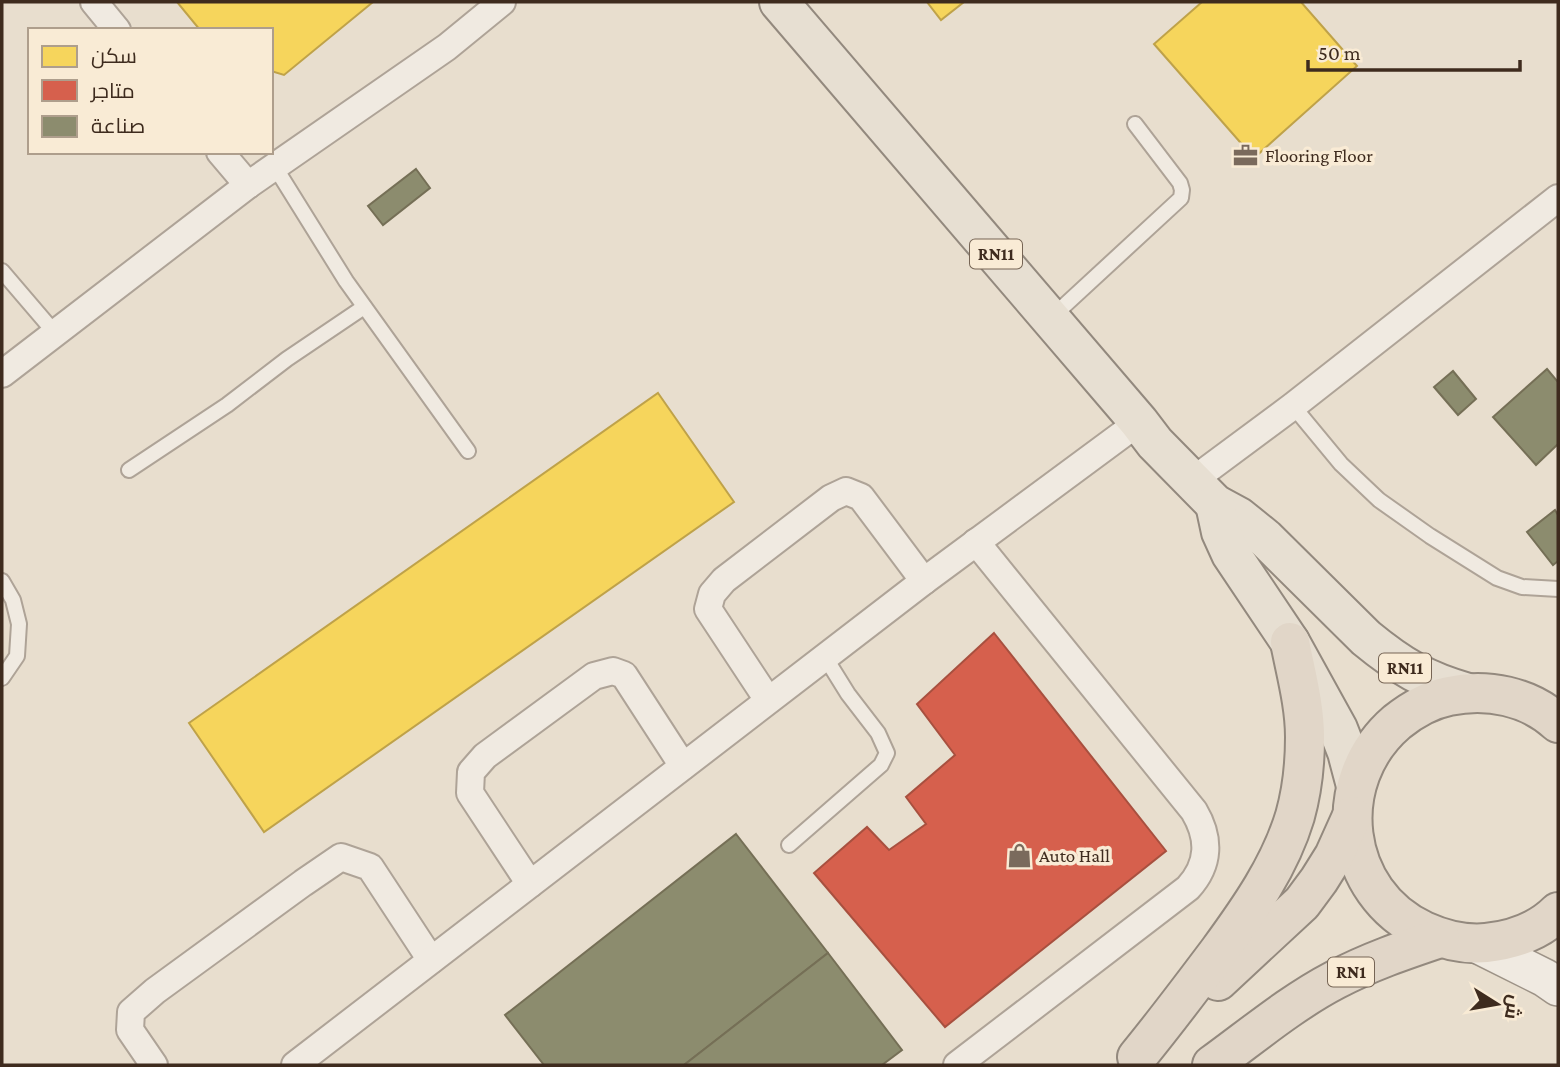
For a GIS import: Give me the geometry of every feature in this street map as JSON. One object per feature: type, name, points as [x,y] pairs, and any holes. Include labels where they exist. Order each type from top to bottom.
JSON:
[{"type":"highway","points":[[1132,1061],[1172,1014],[1250,908],[1282,849],[1294,817],[1304,761],[1303,710],[1290,642]]},
{"type":"highway","points":[[1511,697],[1558,691]]},
{"type":"highway","points":[[1132,1061],[1302,903],[1334,856],[1354,801],[1363,765],[1374,746],[1405,715],[1446,697],[1490,693],[1511,697],[1533,706],[1558,723]]},
{"type":"highway","points":[[1354,801],[1355,848],[1367,878],[1380,896],[1411,925],[1458,941]]},
{"type":"highway","name":"RN1","points":[[1212,1065],[1301,1001],[1334,981],[1391,955],[1458,941],[1504,941],[1530,932],[1558,912]]},
{"type":"main road","name":"RN11","points":[[779,2],[1139,422],[1154,443],[1203,493],[1240,517],[1265,538],[1366,638],[1399,664],[1419,676],[1468,693]]},
{"type":"main road","name":"RN11","points":[[1203,493],[1231,554],[1290,642],[1338,729],[1347,752],[1354,801]]},
{"type":"main road","points":[[1458,941],[1535,973],[1558,987]]},
{"type":"street","points":[[94,2],[115,28]]},
{"type":"street","points":[[2,374],[248,185],[447,47],[502,2]]},
{"type":"street","points":[[222,154],[248,185]]},
{"type":"street","points":[[1203,493],[1293,406],[1558,198]]},
{"type":"street","points":[[295,1065],[924,581],[1139,422]]},
{"type":"street","points":[[768,701],[708,609],[712,594],[734,571],[831,498],[846,491],[861,497],[924,581]]},
{"type":"street","points":[[957,1065],[1188,888],[1197,878],[1206,852],[1201,823],[1194,811],[976,542]]},
{"type":"street","points":[[530,884],[470,793],[471,772],[485,757],[594,676],[613,671],[624,675],[683,766]]},
{"type":"street","points":[[154,1065],[130,1030],[131,1012],[155,991],[341,857],[370,867],[431,960]]},
{"type":"lane","points":[[1050,318],[1181,198],[1180,183],[1135,124]]},
{"type":"lane","points":[[275,167],[364,307],[468,451]]},
{"type":"lane","points":[[2,271],[55,333]]},
{"type":"lane","points":[[129,470],[227,405],[364,307]]},
{"type":"lane","points":[[1293,406],[1340,464],[1379,500],[1430,536],[1497,578],[1522,587],[1558,590]]},
{"type":"lane","points":[[2,581],[13,600],[19,624],[18,656],[2,678]]},
{"type":"lane","points":[[789,845],[881,765],[887,753],[878,733],[848,694],[825,657]]},
{"type":"building: سكن","points":[[177,2],[373,2],[284,75],[273,72],[273,28],[198,28]]},
{"type":"building: سكن","points":[[927,2],[964,2],[941,20]]},
{"type":"building: سكن","points":[[1202,2],[1301,2],[1357,66],[1254,158],[1154,44]]},
{"type":"building: سكن","points":[[658,393],[734,502],[264,832],[189,723]]},
{"type":"building: متاجر","points":[[994,633],[1166,851],[945,1027],[814,873],[867,827],[889,850],[926,824],[906,797],[955,755],[917,704]]},
{"type":"building: صناعة","points":[[416,169],[430,188],[383,225],[368,206]]},
{"type":"building: صناعة","points":[[1547,369],[1558,382],[1558,444],[1536,465],[1493,417]]},
{"type":"building: صناعة","points":[[1453,371],[1476,399],[1458,415],[1434,387]]},
{"type":"building: صناعة","points":[[1555,510],[1558,515],[1558,561],[1553,565],[1527,532]]},
{"type":"building: صناعة","points":[[736,834],[828,953],[684,1065],[544,1065],[505,1015]]},
{"type":"building: صناعة","points":[[828,953],[902,1050],[882,1065],[684,1065]]},
{"type":"place","name":"Flooring Floor","points":[[1245,155]]},
{"type":"place","name":"Auto Hall","points":[[1019,855]]}]
